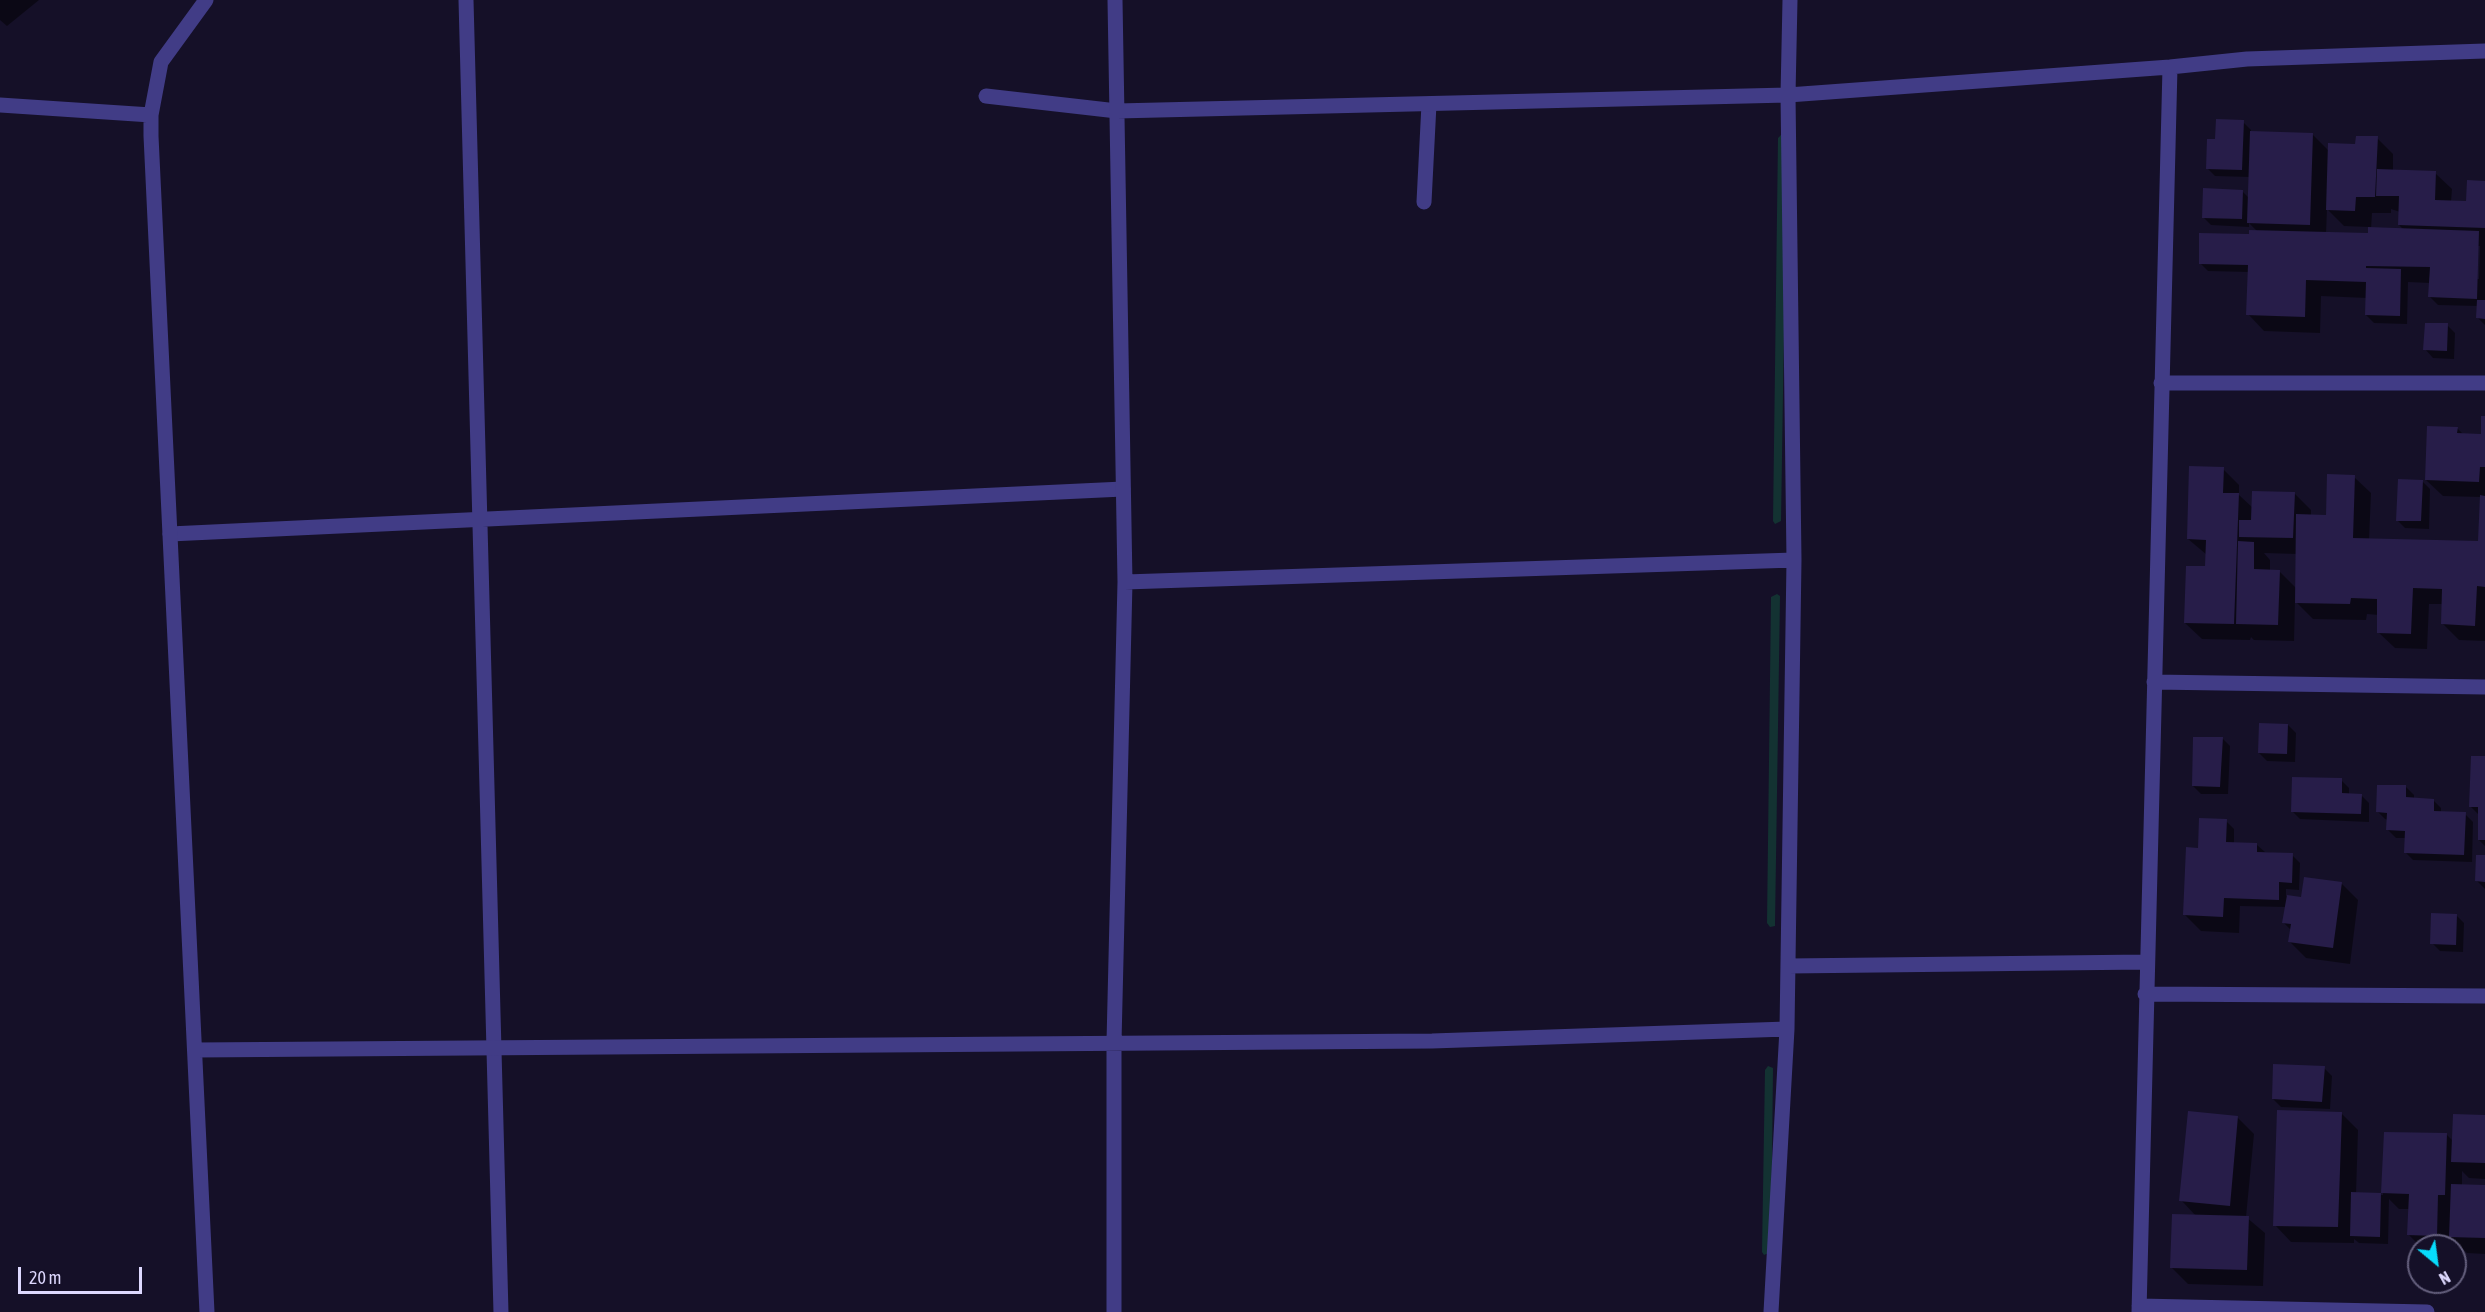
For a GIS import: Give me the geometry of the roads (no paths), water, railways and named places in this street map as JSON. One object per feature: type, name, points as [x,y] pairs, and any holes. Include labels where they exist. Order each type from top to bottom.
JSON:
[{"type":"street","points":[[206,0],[161,62],[151,115],[207,1312]]},
{"type":"street","points":[[466,0],[501,1312]]},
{"type":"street","points":[[1114,1312],[1114,1042],[1125,582],[1115,0]]},
{"type":"street","points":[[1771,1312],[1787,1029],[1788,966],[1794,560],[1788,95],[1791,0]]},
{"type":"street","points":[[986,96],[1118,111],[1788,95],[2170,68],[2247,59],[2485,51]]},
{"type":"street","points":[[2170,68],[2145,994],[2139,1309],[2427,1312]]},
{"type":"street","points":[[1424,202],[1429,104]]},
{"type":"street","points":[[0,105],[151,115]]},
{"type":"street","points":[[2161,383],[2485,383]]},
{"type":"street","points":[[170,534],[1124,489]]},
{"type":"street","points":[[1125,582],[1794,560]]},
{"type":"street","points":[[2154,682],[2485,687]]},
{"type":"street","points":[[1788,966],[2146,962]]},
{"type":"street","points":[[2145,994],[2485,996]]},
{"type":"street","points":[[195,1050],[1432,1041],[1787,1029]]}]
